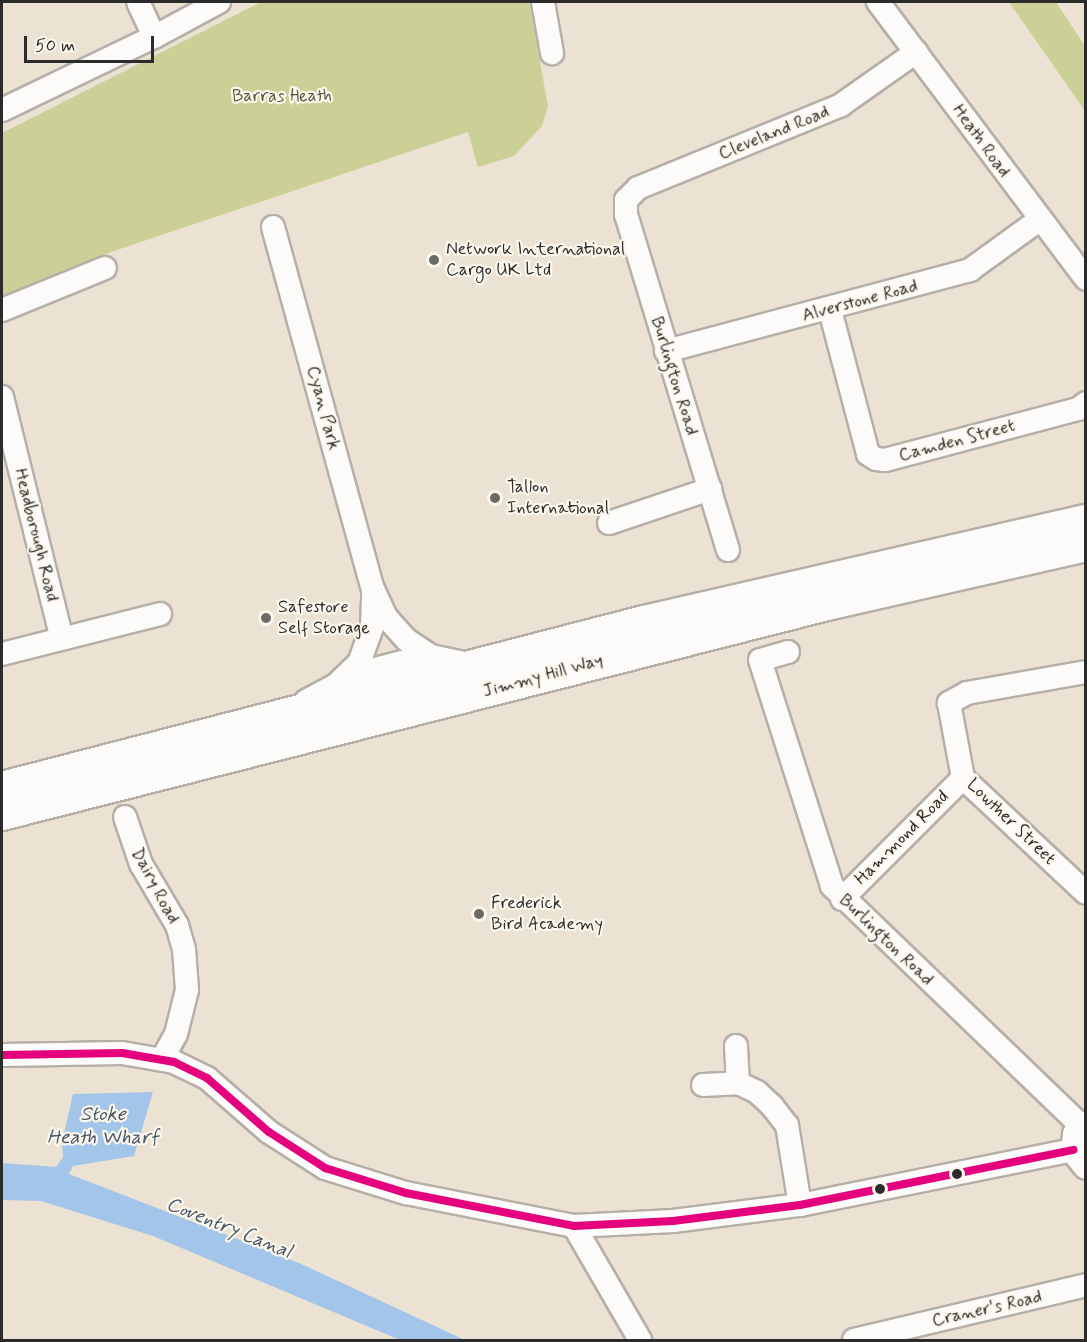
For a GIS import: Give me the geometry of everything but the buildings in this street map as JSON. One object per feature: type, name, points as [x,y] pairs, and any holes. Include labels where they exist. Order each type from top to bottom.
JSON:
[{"type":"highway","name":"Jimmy Hill Way","points":[[2,788],[474,665],[902,560],[1086,520]]},
{"type":"highway","name":"Jimmy Hill Way","points":[[2,814],[831,603],[1086,545]]},
{"type":"street","points":[[138,2],[154,38]]},
{"type":"street","points":[[2,110],[154,38],[219,2]]},
{"type":"street","points":[[543,2],[552,53]]},
{"type":"street","name":"Heath Road","points":[[878,2],[1039,220],[1086,279]]},
{"type":"street","name":"Cleveland Road","points":[[626,200],[638,189],[841,105],[916,52]]},
{"type":"street","name":"Burlington Road","points":[[626,200],[626,215],[728,550]]},
{"type":"street","name":"Alverstone Road","points":[[666,351],[830,310],[970,270],[1039,220]]},
{"type":"street","name":"Cyan Park","points":[[273,227],[373,589],[396,630],[421,651],[442,660]]},
{"type":"street","points":[[2,310],[105,268]]},
{"type":"street","name":"Camden Street","points":[[830,310],[868,454],[876,459],[885,460],[1056,415],[1086,403]]},
{"type":"street","name":"Headborough Road","points":[[2,397],[62,639]]},
{"type":"street","points":[[609,523],[710,489]]},
{"type":"street","name":"Cyan Park","points":[[261,721],[320,694],[344,678],[359,663],[370,639],[373,589]]},
{"type":"street","points":[[2,654],[160,614]]},
{"type":"street","name":"Burlington Road","points":[[788,652],[760,660],[832,886],[842,899],[1082,1142]]},
{"type":"street","name":"Cyan Park","points":[[344,678],[414,659],[474,665]]},
{"type":"street","name":"Lowther Street","points":[[1086,672],[966,693],[949,703],[963,778],[1086,893]]},
{"type":"street","name":"Hammond Road","points":[[842,899],[963,778]]},
{"type":"street","name":"Dairy Road","points":[[125,817],[141,864],[177,925],[184,949],[185,998],[176,1034],[162,1059]]},
{"type":"street","points":[[736,1046],[738,1083]]},
{"type":"street","points":[[2,1055],[122,1053],[162,1059],[207,1078],[268,1132],[325,1168],[406,1193],[574,1226],[662,1222],[800,1205],[1082,1142]]},
{"type":"street","points":[[703,1085],[738,1083],[757,1092],[787,1125],[800,1205]]},
{"type":"street","points":[[574,1226],[640,1341]]},
{"type":"street","name":"Craner's Road","points":[[854,1341],[1086,1285]]},
{"type":"green space","name":"Barras Heath","points":[[261,2],[529,2],[548,106],[542,126],[514,156],[478,167],[468,132],[111,252],[2,299],[2,133]]},
{"type":"green space","points":[[1009,2],[1056,2],[1085,46],[1085,111]]},
{"type":"water","name":"Stoke Heath Wharf","points":[[153,1092],[134,1156],[73,1166],[69,1174],[299,1263],[465,1340],[400,1340],[153,1236],[41,1201],[2,1200],[2,1163],[56,1167],[63,1157],[62,1142],[73,1094]]},
{"type":"transit line","points":[[2,1055],[122,1053],[174,1062],[207,1078],[269,1132],[325,1168],[406,1193],[574,1226],[673,1221],[800,1205],[1074,1150]]},
{"type":"place","name":"Network International Cargo UK Ltd","points":[[434,260]]},
{"type":"place","name":"Tallon International","points":[[495,498]]},
{"type":"place","name":"Safestore Self Storage","points":[[266,618]]},
{"type":"place","name":"Frederick Bird Academy","points":[[479,914]]},
{"type":"water label","name":"Coventry Canal","points":[[229,1228]]}]
